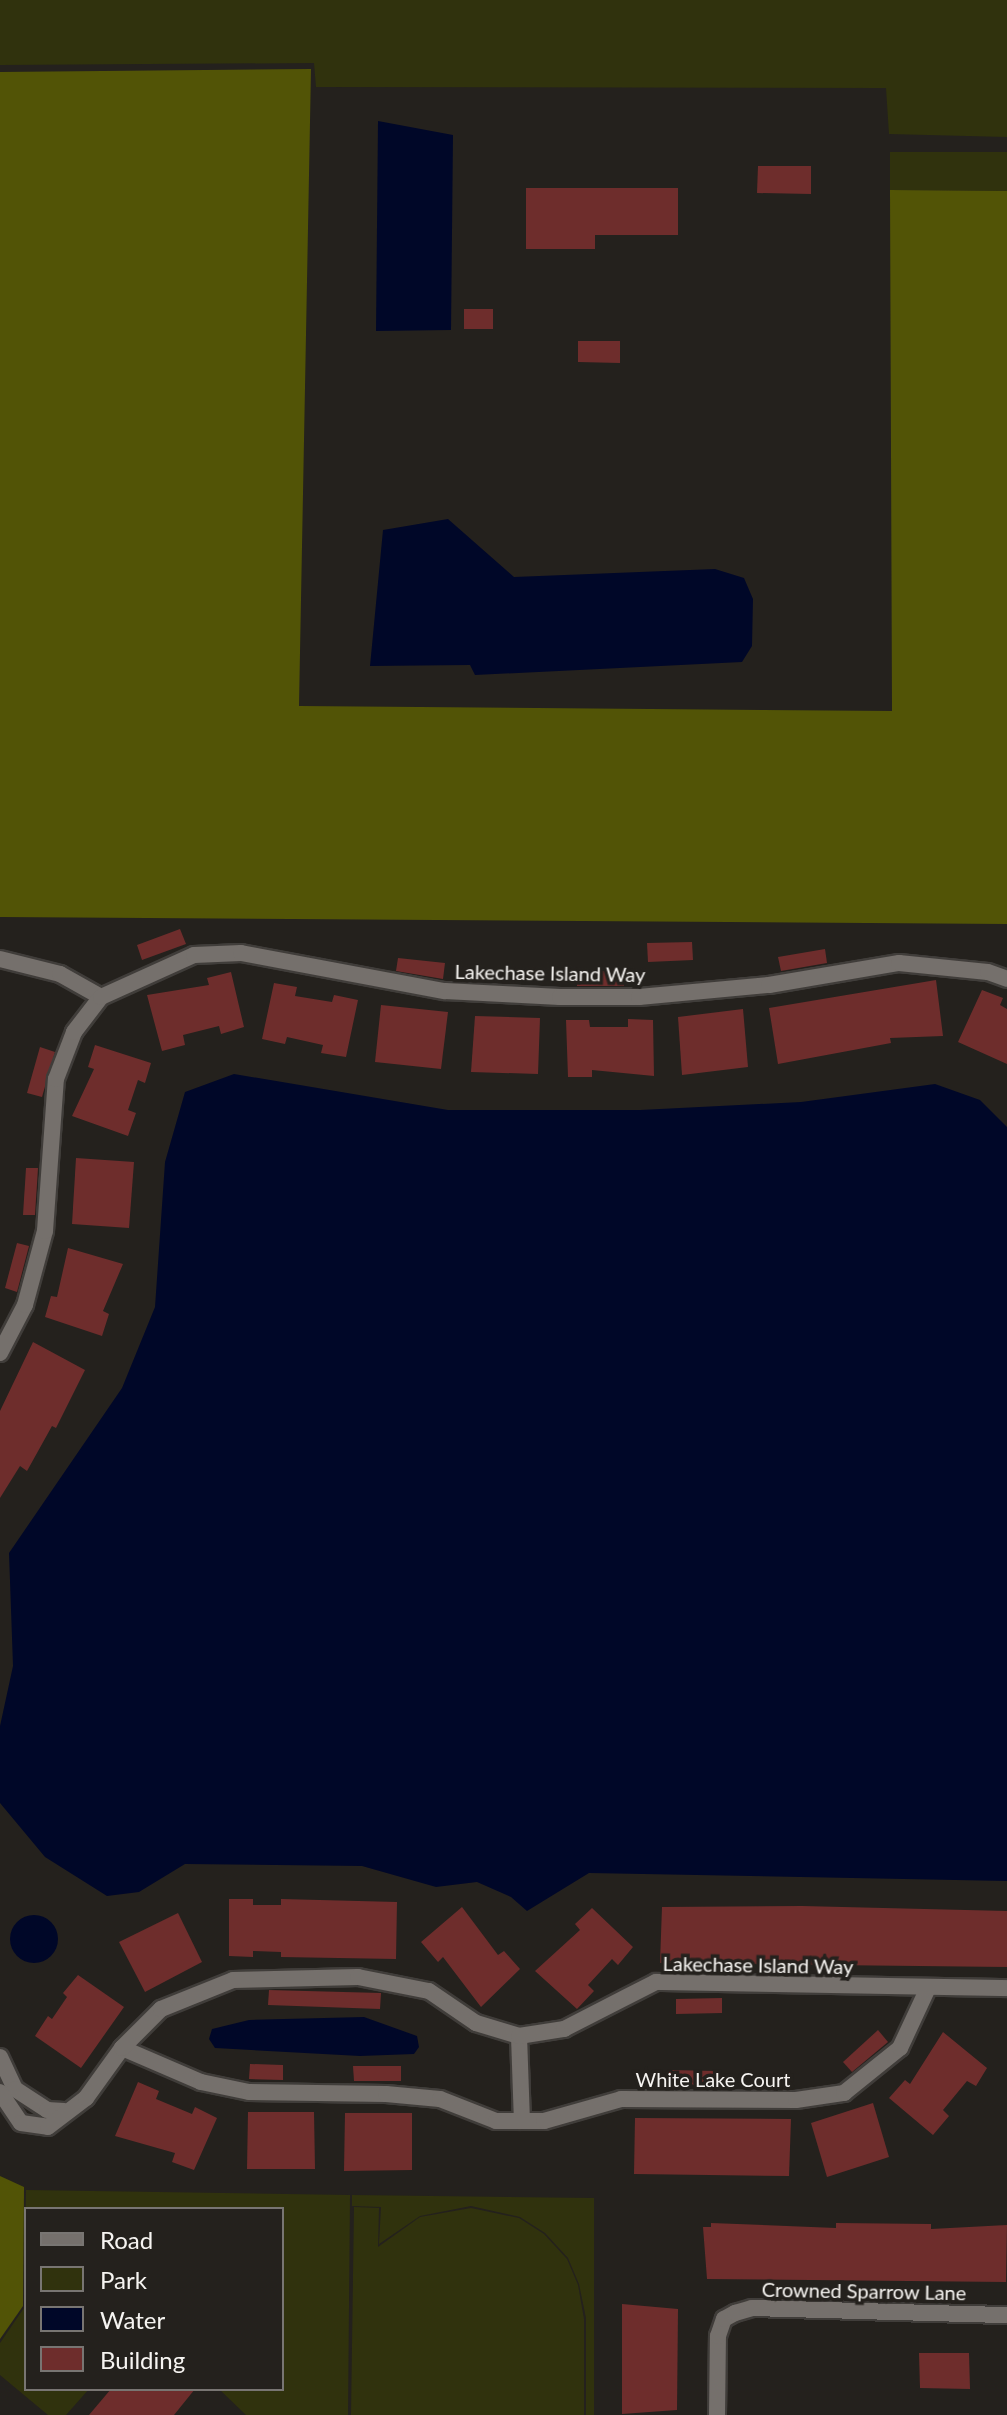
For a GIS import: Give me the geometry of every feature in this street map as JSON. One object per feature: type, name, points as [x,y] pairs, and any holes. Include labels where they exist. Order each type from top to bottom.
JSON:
[{"type":"street","name":"Lakechase Island Way","points":[[0,1353],[25,1305],[45,1231],[56,1079],[74,1032],[101,997],[194,955],[241,953],[445,991],[560,997],[639,997],[769,985],[899,963],[988,972],[1007,979]]},
{"type":"street","points":[[0,959],[60,974],[101,997]]},
{"type":"street","name":"Lakechase Island Way","points":[[0,2057],[4,2086],[21,2123],[34,2128],[48,2127],[64,2111],[86,2098],[122,2048],[161,2009],[233,1980],[358,1977],[415,1988],[429,1991],[476,2023],[519,2036],[564,2029],[656,1982],[1007,1988]]},
{"type":"street","name":"White Lake Court","points":[[122,2048],[201,2082],[249,2092],[440,2099],[496,2121],[544,2121],[621,2099],[796,2100],[844,2093],[900,2048],[928,1988]]},
{"type":"street","points":[[519,2036],[522,2121]]},
{"type":"street","points":[[4,2086],[28,2100],[64,2111]]},
{"type":"street","name":"Crowned Sparrow Lane","points":[[717,2415],[718,2336],[724,2319],[735,2313],[752,2308],[1007,2315]]},
{"type":"green space","points":[[0,0],[1007,0],[1007,137],[889,134],[886,88],[316,87],[314,63],[0,65]]},
{"type":"green space","points":[[890,152],[1007,152],[1007,191],[890,190]]},
{"type":"green space","points":[[26,2190],[350,2195],[348,2415],[246,2415],[221,2391],[284,2391],[284,2207],[26,2207]]},
{"type":"green space","points":[[352,2195],[594,2198],[594,2415],[586,2415],[586,2318],[579,2284],[568,2258],[545,2233],[520,2217],[471,2206],[420,2216],[379,2244],[381,2207],[352,2206]]},
{"type":"green space","points":[[354,2207],[379,2208],[378,2247],[420,2217],[471,2208],[519,2218],[544,2234],[567,2259],[578,2285],[584,2319],[584,2415],[351,2415]]},
{"type":"green space","points":[[24,2308],[24,2391],[87,2391],[66,2415],[48,2415],[0,2375],[0,2343]]},
{"type":"shaded area","points":[[311,69],[299,706],[892,711],[890,190],[1007,191],[1007,924],[0,917],[0,72]]},
{"type":"shaded area","points":[[0,2176],[24,2187],[23,2306],[0,2339]]},
{"type":"water","points":[[378,121],[453,135],[451,330],[376,331]]},
{"type":"water","points":[[448,519],[514,577],[715,569],[744,578],[753,599],[752,646],[742,662],[475,675],[470,665],[370,666],[383,530]]},
{"type":"water","points":[[234,1074],[448,1110],[640,1110],[801,1102],[935,1084],[980,1100],[1007,1127],[1007,1881],[589,1873],[527,1911],[511,1897],[477,1882],[436,1887],[362,1866],[185,1864],[139,1892],[107,1896],[45,1857],[0,1803],[0,1726],[13,1666],[9,1553],[122,1388],[155,1307],[165,1162],[185,1092]]},
{"type":"water","points":[[34,1915],[43,1916],[51,1922],[57,1930],[57,1948],[51,1956],[43,1962],[34,1963],[25,1962],[17,1956],[11,1948],[10,1939],[11,1930],[17,1922],[25,1916]]},
{"type":"water","points":[[364,2017],[417,2036],[419,2047],[414,2054],[360,2056],[215,2048],[209,2039],[212,2029],[249,2020]]},
{"type":"building","points":[[758,166],[811,166],[811,194],[757,193]]},
{"type":"building","points":[[526,188],[678,188],[678,235],[595,235],[595,249],[526,249]]},
{"type":"building","points":[[464,309],[493,309],[493,329],[464,329]]},
{"type":"building","points":[[578,341],[620,341],[620,363],[578,362]]},
{"type":"building","points":[[180,929],[186,944],[142,960],[137,945]]},
{"type":"building","points":[[692,942],[693,960],[648,962],[647,943]]},
{"type":"building","points":[[825,949],[827,963],[781,971],[778,957]]},
{"type":"building","points":[[398,958],[445,963],[443,979],[396,971]]},
{"type":"building","points":[[576,971],[624,971],[624,986],[577,986]]},
{"type":"building","points":[[231,972],[244,1027],[221,1034],[219,1026],[183,1035],[185,1045],[162,1051],[147,995],[209,985],[207,978]]},
{"type":"building","points":[[936,980],[943,1036],[890,1038],[891,1043],[778,1064],[769,1008]]},
{"type":"building","points":[[274,983],[297,987],[295,996],[332,1002],[334,995],[358,1000],[346,1057],[321,1053],[323,1045],[287,1037],[285,1044],[262,1039]]},
{"type":"building","points":[[982,990],[1003,998],[1000,1005],[1007,1009],[1007,1064],[958,1042]]},
{"type":"building","points":[[381,1005],[448,1012],[441,1069],[375,1062]]},
{"type":"building","points":[[743,1009],[748,1067],[682,1075],[678,1017]]},
{"type":"building","points":[[475,1016],[540,1018],[538,1074],[471,1072]]},
{"type":"building","points":[[628,1019],[653,1020],[654,1076],[592,1070],[592,1077],[568,1077],[566,1020],[589,1020],[590,1027],[628,1027]]},
{"type":"building","points":[[95,1045],[151,1063],[145,1083],[138,1080],[128,1110],[136,1113],[128,1136],[72,1116],[94,1069],[88,1067]]},
{"type":"building","points":[[40,1047],[55,1052],[42,1097],[27,1093]]},
{"type":"building","points":[[76,1158],[134,1162],[129,1228],[72,1224]]},
{"type":"building","points":[[26,1168],[38,1168],[35,1215],[23,1215]]},
{"type":"building","points":[[17,1243],[29,1246],[17,1292],[5,1288]]},
{"type":"building","points":[[68,1248],[123,1264],[103,1311],[109,1314],[102,1336],[45,1317],[51,1296],[57,1297]]},
{"type":"building","points":[[33,1342],[85,1370],[56,1428],[52,1426],[27,1471],[20,1466],[0,1498],[0,1411]]},
{"type":"building","points":[[229,1899],[253,1899],[253,1905],[281,1905],[281,1899],[397,1902],[396,1959],[281,1957],[281,1952],[253,1951],[253,1957],[229,1956]]},
{"type":"building","points":[[802,1906],[1007,1911],[1007,1967],[660,1963],[662,1907]]},
{"type":"building","points":[[462,1907],[498,1955],[504,1951],[520,1969],[481,2007],[443,1957],[438,1962],[421,1942]]},
{"type":"building","points":[[592,1908],[633,1947],[618,1965],[612,1959],[588,1985],[594,1991],[577,2009],[535,1971],[580,1930],[575,1924]]},
{"type":"building","points":[[178,1913],[202,1962],[145,1992],[119,1942]]},
{"type":"building","points":[[78,1975],[124,2007],[81,2068],[35,2036],[48,2016],[52,2019],[67,1997],[63,1993]]},
{"type":"building","points":[[269,1990],[381,1993],[380,2009],[268,2005]]},
{"type":"building","points":[[722,1998],[722,2013],[676,2014],[676,1999]]},
{"type":"building","points":[[878,2030],[888,2042],[852,2072],[843,2062]]},
{"type":"building","points":[[943,2032],[987,2068],[976,2086],[967,2081],[943,2110],[949,2116],[933,2135],[889,2098],[905,2080],[910,2084]]},
{"type":"building","points":[[250,2064],[283,2065],[283,2080],[249,2079]]},
{"type":"building","points":[[353,2066],[401,2066],[401,2081],[354,2081]]},
{"type":"building","points":[[669,2070],[717,2071],[717,2086],[669,2084]]},
{"type":"building","points":[[138,2082],[159,2091],[156,2099],[192,2114],[195,2107],[217,2118],[194,2170],[172,2162],[175,2153],[115,2136]]},
{"type":"building","points":[[873,2103],[889,2157],[827,2177],[811,2123]]},
{"type":"building","points":[[248,2112],[314,2112],[315,2169],[247,2169]]},
{"type":"building","points":[[345,2113],[412,2113],[412,2170],[344,2171]]},
{"type":"building","points":[[635,2118],[791,2119],[789,2176],[634,2174]]},
{"type":"building","points":[[711,2223],[836,2228],[836,2223],[931,2224],[931,2229],[1007,2225],[1006,2282],[707,2279],[703,2227],[711,2227]]},
{"type":"building","points":[[622,2304],[678,2309],[677,2410],[622,2414]]},
{"type":"building","points":[[919,2353],[969,2353],[970,2389],[920,2388]]},
{"type":"building","points":[[109,2391],[193,2391],[174,2415],[89,2415]]}]
